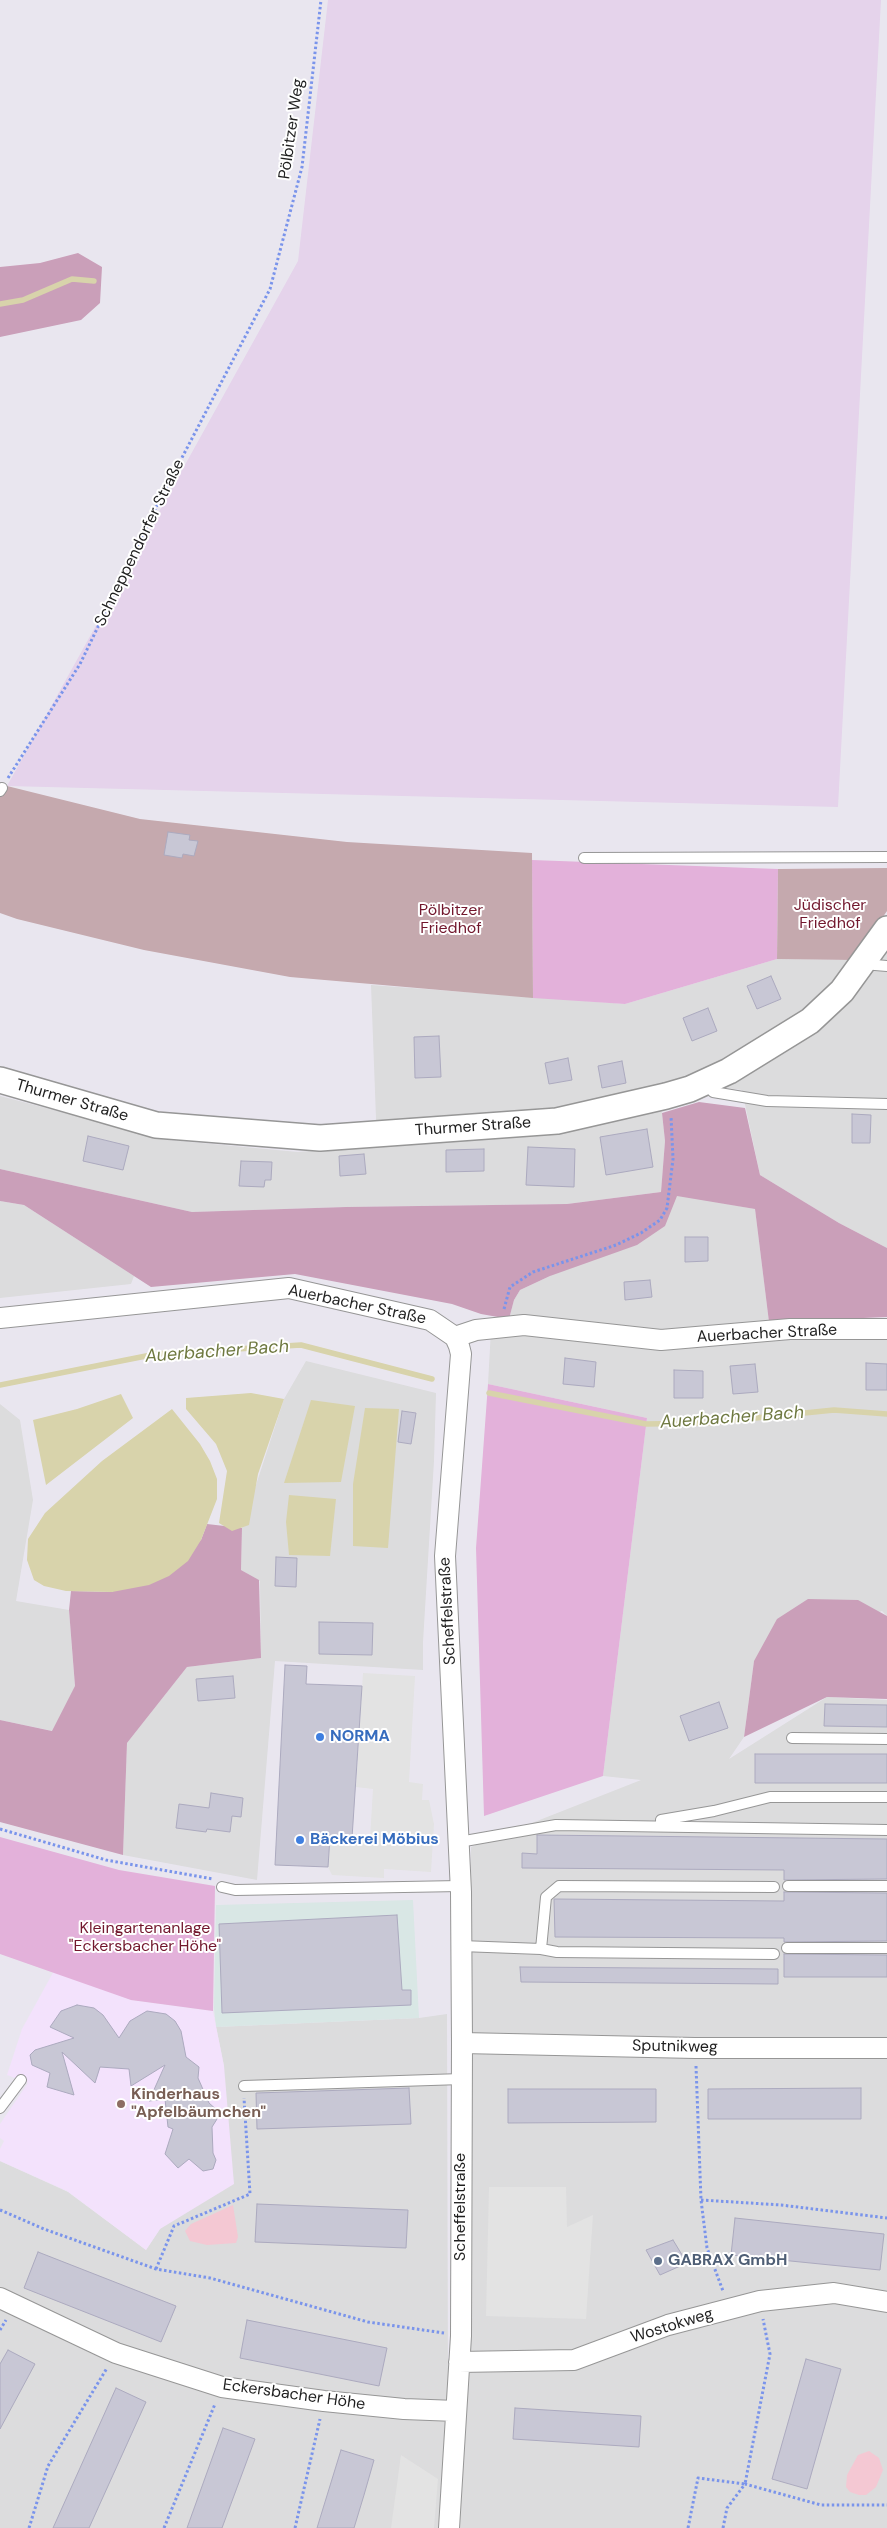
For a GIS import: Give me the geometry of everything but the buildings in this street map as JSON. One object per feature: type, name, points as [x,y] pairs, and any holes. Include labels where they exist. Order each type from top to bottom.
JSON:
[{"type":"street","name":"Thurmer Straße","points":[[0,1080],[156,1125],[320,1138],[557,1121],[666,1096],[729,1071],[810,1021],[875,963],[887,929]]},
{"type":"street","name":"Auerbacher Straße","points":[[0,1318],[289,1288],[430,1320],[455,1338],[476,1330],[499,1326],[550,1326],[661,1340],[790,1330],[887,1329]]},
{"type":"street","name":"Scheffelstraße","points":[[449,2528],[461,2336],[462,2043],[460,1886],[444,1556],[461,1354],[455,1338]]},
{"type":"street","name":"Sputnikweg","points":[[462,2043],[695,2048],[887,2048]]},
{"type":"street","name":"Wostokweg","points":[[459,2362],[574,2360],[668,2325],[755,2302],[834,2294],[887,2302]]},
{"type":"street","name":"Eckersbacher Höhe","points":[[0,2298],[116,2353],[222,2387],[324,2401],[404,2409],[456,2411]]},
{"type":"lane","points":[[584,858],[887,857]]},
{"type":"lane","points":[[705,1082],[713,1092],[768,1101],[887,1104]]},
{"type":"lane","points":[[792,1738],[887,1739]]},
{"type":"lane","points":[[633,1825],[714,1811],[770,1797],[887,1797]]},
{"type":"lane","points":[[459,1842],[556,1825],[887,1830]]},
{"type":"lane","points":[[222,1887],[235,1890],[460,1886]]},
{"type":"lane","points":[[541,1949],[546,1897],[559,1886],[774,1887]]},
{"type":"lane","points":[[788,1886],[887,1886]]},
{"type":"lane","points":[[461,1946],[541,1949],[557,1952],[774,1954]]},
{"type":"lane","points":[[787,1948],[887,1948]]},
{"type":"lane","points":[[244,2086],[462,2079]]},
{"type":"lane","points":[[0,2108],[20,2080]]},
{"type":"path","name":"Pölbitzer Weg","points":[[270,289],[302,167],[321,0]]},
{"type":"path","name":"Schneppendorfer Straße","points":[[1,789],[80,664],[151,517],[270,289]]},
{"type":"path","points":[[499,1326],[510,1287],[533,1272],[616,1245],[641,1233],[660,1220],[667,1208],[673,1159],[672,1124],[666,1096]]},
{"type":"path","points":[[0,1829],[106,1860],[215,1879],[222,1887]]},
{"type":"path","points":[[695,2048],[701,2200],[707,2248],[723,2291],[755,2302],[770,2354],[745,2484],[727,2508],[723,2528]]},
{"type":"path","points":[[156,2269],[174,2226],[250,2194],[244,2086]]},
{"type":"path","points":[[701,2200],[781,2205],[887,2218]]},
{"type":"path","points":[[0,2210],[44,2230],[156,2269],[210,2278],[368,2322],[461,2336]]},
{"type":"path","points":[[29,2528],[48,2466],[116,2353]]},
{"type":"path","points":[[164,2528],[222,2387]]},
{"type":"path","points":[[296,2528],[324,2401]]},
{"type":"path","points":[[688,2528],[698,2478],[745,2484],[821,2505],[887,2505]]},
{"type":"shaded area","points":[[328,0],[881,0],[838,807],[7,786],[298,261]]},
{"type":"shaded area","points":[[78,253],[102,267],[100,303],[81,320],[0,337],[0,267],[40,263]]},
{"type":"shaded area","points":[[887,949],[887,1248],[839,1223],[760,1175],[742,1090],[681,1083],[656,1091],[662,1113],[665,1141],[661,1192],[567,1204],[346,1207],[192,1212],[0,1169],[0,1096],[169,1140],[298,1152],[377,1145],[371,985],[625,1004],[777,959],[853,960]]},
{"type":"shaded area","points":[[699,1102],[745,1108],[760,1175],[839,1223],[887,1248],[887,1317],[769,1322],[755,1209],[677,1196],[665,1226],[637,1245],[550,1276],[520,1290],[514,1300],[509,1319],[481,1314],[452,1304],[295,1274],[151,1287],[24,1205],[0,1201],[0,1169],[192,1212],[346,1207],[567,1204],[661,1192],[665,1141],[662,1113]]},
{"type":"shaded area","points":[[677,1195],[755,1209],[769,1322],[685,1329],[649,1329],[566,1319],[509,1319],[514,1300],[520,1290],[550,1276]]},
{"type":"shaded area","points":[[0,1201],[24,1205],[134,1276],[131,1284],[0,1298]]},
{"type":"shaded area","points":[[491,1330],[656,1349],[803,1339],[887,1338],[887,1616],[882,1611],[754,1661],[744,1737],[729,1759],[827,1697],[887,1700],[887,2528],[456,2528],[468,2392],[471,1847],[641,1780],[603,1776],[647,1418],[488,1384]]},
{"type":"shaded area","points":[[306,1361],[436,1393],[423,1670],[275,1661],[257,1880],[123,1855],[127,1743],[187,1667],[261,1658],[260,1581],[241,1570],[242,1528],[284,1399]]},
{"type":"shaded area","points":[[251,1393],[284,1399],[258,1474],[249,1525],[232,1531],[219,1523],[227,1471],[216,1444],[186,1409],[186,1398]]},
{"type":"shaded area","points":[[121,1394],[133,1418],[46,1485],[33,1420],[77,1409]]},
{"type":"shaded area","points":[[311,1400],[355,1406],[341,1482],[284,1483]]},
{"type":"shaded area","points":[[0,1404],[20,1420],[33,1500],[16,1601],[69,1610],[75,1687],[53,1731],[0,1720]]},
{"type":"shaded area","points":[[365,1408],[399,1409],[388,1548],[353,1546],[353,1484]]},
{"type":"shaded area","points":[[172,1409],[200,1444],[210,1461],[217,1479],[217,1499],[201,1540],[188,1561],[169,1576],[149,1585],[112,1592],[66,1591],[44,1586],[34,1580],[27,1560],[28,1539],[45,1513],[102,1461]]},
{"type":"shaded area","points":[[289,1495],[336,1499],[330,1556],[289,1555],[286,1522]]},
{"type":"shaded area","points":[[207,1524],[242,1528],[241,1570],[259,1580],[261,1658],[187,1667],[127,1743],[123,1855],[0,1822],[0,1720],[52,1731],[75,1686],[69,1610],[71,1591],[112,1592],[201,1540]]},
{"type":"shaded area","points":[[808,1599],[858,1600],[887,1616],[887,1699],[827,1697],[744,1737],[754,1661],[777,1619]]},
{"type":"shaded area","points":[[363,1673],[415,1676],[409,1782],[423,1784],[422,1800],[429,1800],[434,1824],[431,1872],[384,1869],[384,1878],[332,1875],[328,1867],[330,1837],[370,1839],[373,1789],[356,1787]]},
{"type":"shaded area","points":[[413,1900],[419,2018],[216,2027],[214,2008],[216,1905]]},
{"type":"shaded area","name":"Kinderhaus \"Apfelbäumchen\"","points":[[55,1969],[131,2000],[213,2011],[224,2066],[234,2184],[160,2229],[146,2250],[67,2191],[0,2161],[0,2149],[4,2141],[0,2138],[0,2124],[28,2083],[7,2075],[22,2029]]},
{"type":"shaded area","points":[[447,2014],[448,2396],[442,2528],[0,2528],[0,2161],[68,2192],[146,2250],[160,2229],[224,2066],[216,2027],[419,2018]]},
{"type":"shaded area","points":[[489,2187],[566,2187],[567,2227],[593,2215],[586,2319],[486,2316]]},
{"type":"shaded area","points":[[233,2205],[238,2237],[236,2243],[207,2245],[190,2241],[185,2231],[191,2224]]},
{"type":"shaded area","points":[[869,2451],[879,2458],[883,2470],[876,2487],[866,2495],[850,2492],[846,2487],[847,2475],[858,2455]]},
{"type":"shaded area","points":[[401,2455],[438,2479],[434,2528],[391,2528]]},
{"type":"green space","name":"Pölbitzer Friedhof","points":[[7,786],[140,819],[347,842],[532,853],[533,998],[290,977],[144,950],[17,919],[0,913],[0,795]]},
{"type":"green space","points":[[532,860],[778,869],[777,959],[625,1004],[533,998]]},
{"type":"green space","name":"Jüdischer Friedhof","points":[[887,868],[887,911],[853,960],[777,959],[778,869]]},
{"type":"green space","points":[[488,1384],[647,1418],[603,1776],[484,1816],[476,1548]]},
{"type":"green space","name":"Kleingartenanlage \"Eckersbacher Höhe\"","points":[[0,1837],[119,1870],[215,1886],[213,2011],[131,2000],[0,1954]]},
{"type":"waterway","points":[[0,304],[23,300],[72,279],[94,281]]},
{"type":"waterway","name":"Auerbacher Bach","points":[[0,1385],[156,1354],[301,1345],[432,1379]]},
{"type":"waterway","name":"Auerbacher Bach","points":[[489,1393],[646,1424],[706,1423],[834,1410],[887,1414]]},
{"type":"place","name":"NORMA","points":[[320,1737]]},
{"type":"place","name":"Bäckerei Möbius","points":[[300,1840]]},
{"type":"place","name":"Kinderhaus \"Apfelbäumchen\"","points":[[121,2104]]},
{"type":"place","name":"GABRAX GmbH","points":[[658,2261]]}]
